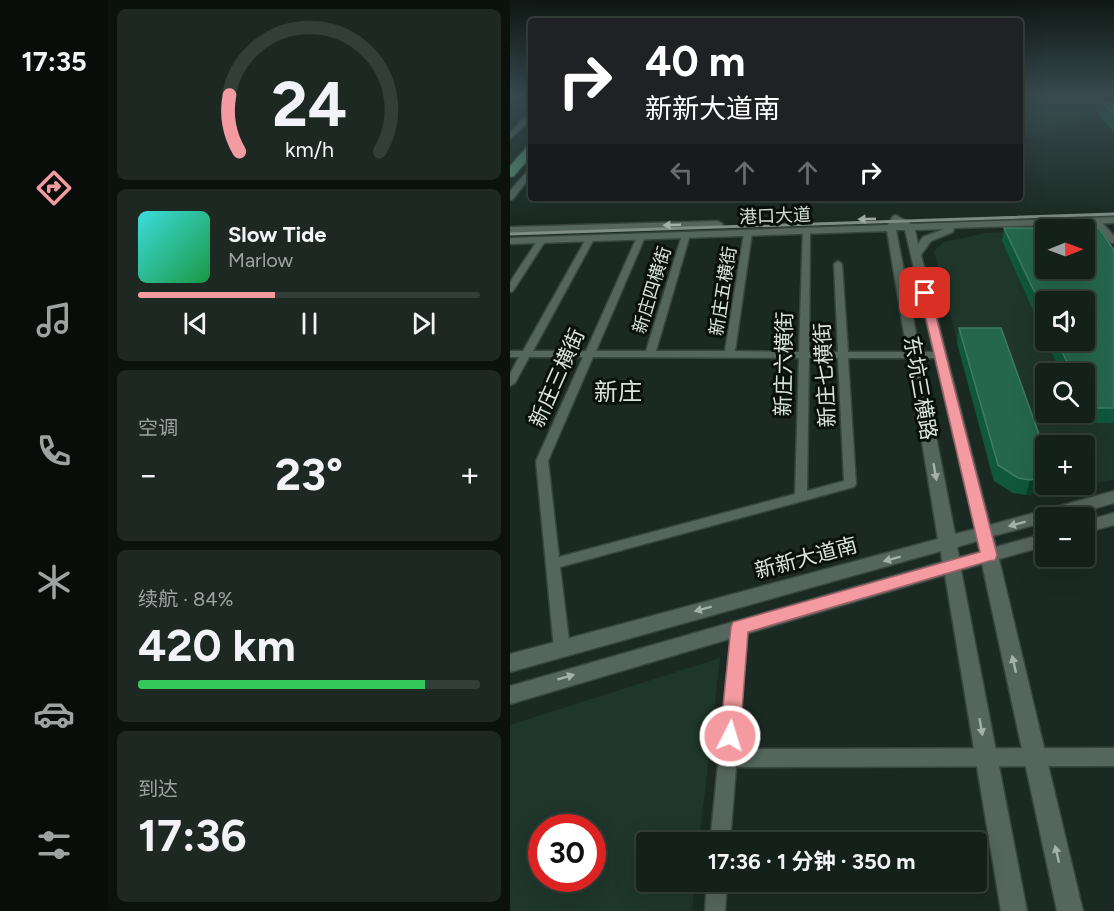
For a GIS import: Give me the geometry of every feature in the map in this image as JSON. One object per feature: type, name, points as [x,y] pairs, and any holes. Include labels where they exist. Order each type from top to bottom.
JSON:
[{"type":"highway","points":[[510,154],[526,138]]},
{"type":"highway","points":[[514,169],[528,153]]},
{"type":"street","points":[[510,198],[528,174]]},
{"type":"street","name":"港口大道","points":[[511,242],[806,231],[894,223],[1114,211]]},
{"type":"street","points":[[1095,220],[1114,220]]},
{"type":"street","points":[[1095,220],[1114,241]]},
{"type":"street","points":[[510,223],[536,229]]},
{"type":"street","points":[[894,223],[909,227],[1035,223]]},
{"type":"street","name":"港口大道","points":[[510,230],[894,223]]},
{"type":"street","name":"东坑三横路","points":[[894,223],[914,355],[1014,911]]},
{"type":"street","points":[[916,255],[927,239],[976,225]]},
{"type":"street","name":"东坑三横路","points":[[909,227],[984,533],[1070,911]]},
{"type":"street","name":"新庄六横街","points":[[801,497],[806,231]]},
{"type":"street","name":"新庄五横街","points":[[730,354],[748,233]]},
{"type":"street","name":"新庄四横街","points":[[650,354],[686,235]]},
{"type":"street","name":"新庄三横街","points":[[562,649],[542,461],[641,237]]},
{"type":"street","points":[[510,383],[590,239]]},
{"type":"street","points":[[510,289],[542,240]]},
{"type":"street","name":"新庄七横街","points":[[801,497],[850,484],[838,264]]},
{"type":"street","points":[[510,354],[940,355]]},
{"type":"street","points":[[553,564],[801,497]]},
{"type":"street","name":"新新大道南","points":[[510,663],[1114,497]]},
{"type":"street","points":[[1095,524],[1114,519]]},
{"type":"street","points":[[510,695],[1035,542]]},
{"type":"street","points":[[721,832],[740,627]]},
{"type":"street","points":[[728,758],[1114,757]]},
{"type":"street","points":[[715,911],[716,892]]},
{"type":"shaded area","points":[[821,201],[894,201],[895,204],[826,204]]},
{"type":"shaded area","points":[[1095,229],[1114,251],[1114,480],[1095,483],[1095,435],[1035,435],[1035,493],[1013,493],[994,481],[934,251],[944,242],[986,233],[1035,231],[1035,279],[1095,279]]},
{"type":"shaded area","points":[[720,658],[700,832],[636,832],[636,892],[694,892],[692,911],[510,911],[510,725]]},
{"type":"building","points":[[1004,228],[1035,228],[1035,279],[1095,279],[1095,228],[1099,228],[1114,250],[1114,408],[1095,408],[1095,363],[1067,363],[1062,351],[1095,351],[1095,291],[1035,291],[1035,293]]},
{"type":"building","points":[[959,328],[1001,328],[1039,435],[1035,435],[1035,479],[1018,478],[998,465]]},
{"type":"railway","points":[[510,234],[1114,214]]},
{"type":"district","name":"新庄","points":[[618,392]]},
{"type":"route","points":[[730,736],[740,627],[989,555],[925,293]]}]
